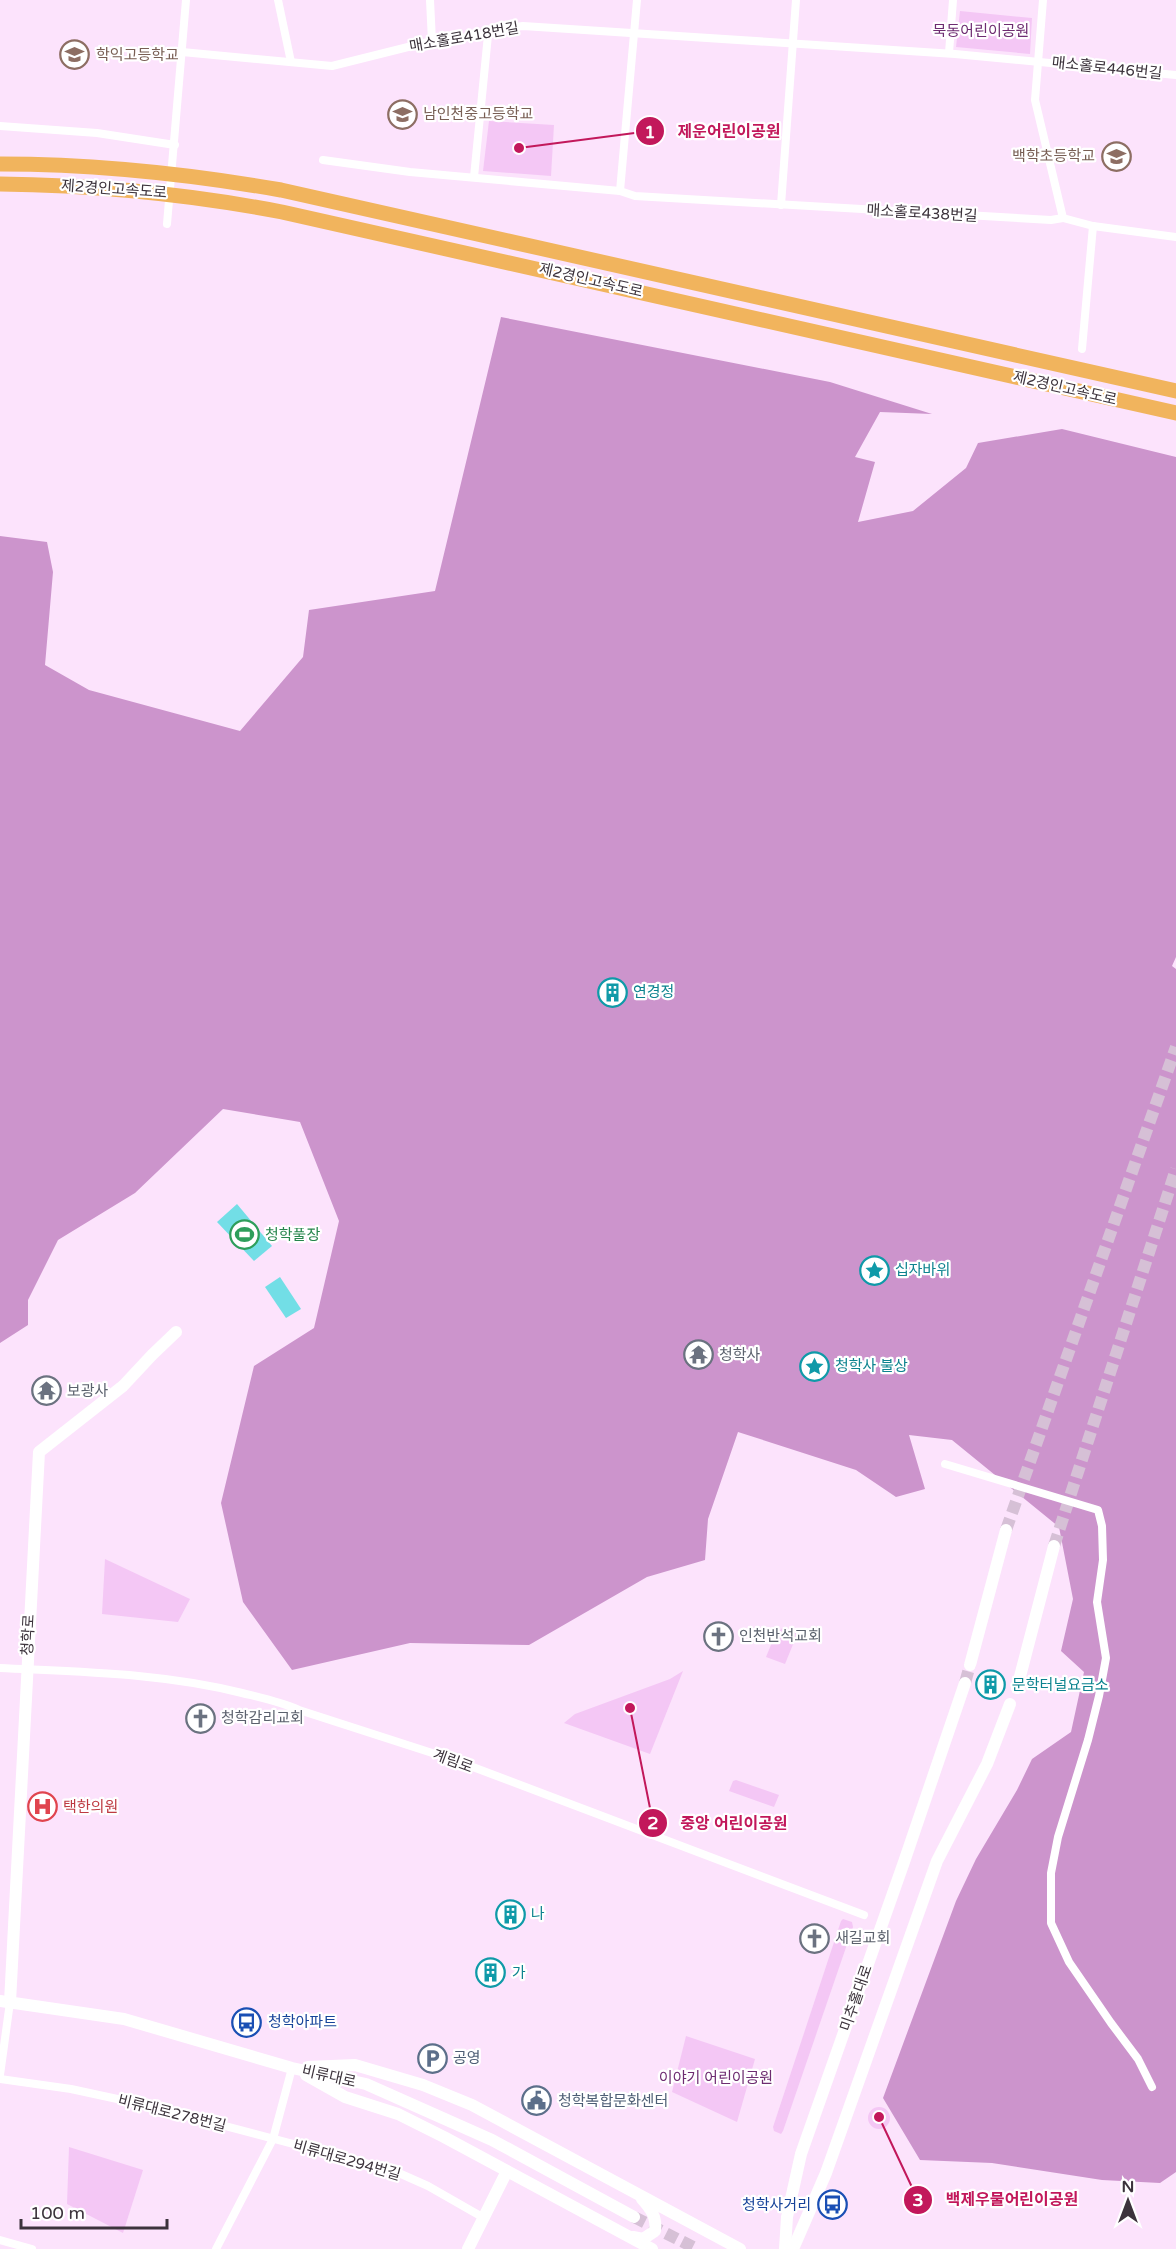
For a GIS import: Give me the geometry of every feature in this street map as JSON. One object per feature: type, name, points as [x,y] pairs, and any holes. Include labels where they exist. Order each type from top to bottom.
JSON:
[{"type":"highway","name":"제2경인고속도로","points":[[0,164],[32,164],[157,173],[281,190],[1176,391]]},
{"type":"highway","name":"제2경인고속도로","points":[[0,184],[124,188],[282,212],[1176,413]]},
{"type":"main road","name":"청학로","points":[[5,2002],[39,1452],[123,1386],[176,1332]]},
{"type":"main road","points":[[970,1665],[1006,1530]]},
{"type":"main road","points":[[1017,1688],[1054,1546]]},
{"type":"main road","name":"미추홀대로","points":[[785,2249],[787,2217],[801,2154],[904,1862],[964,1683]]},
{"type":"main road","name":"미추홀대로","points":[[793,2249],[826,2173],[937,1861],[987,1764],[1010,1704]]},
{"type":"main road","name":"비류대로","points":[[5,2002],[124,2019],[292,2068],[366,2084],[492,2140],[634,2217]]},
{"type":"main road","points":[[292,2068],[355,2065],[423,2085],[472,2104],[740,2249]]},
{"type":"main road","points":[[292,2068],[345,2097],[398,2115],[444,2136],[652,2249]]},
{"type":"main road","points":[[468,2249],[507,2171]]},
{"type":"main road","points":[[629,2236],[643,2239],[655,2231],[654,2214],[637,2193]]},
{"type":"street","points":[[167,224],[186,0]]},
{"type":"street","points":[[278,0],[291,62]]},
{"type":"street","points":[[430,0],[432,41]]},
{"type":"street","points":[[621,191],[637,0]]},
{"type":"street","points":[[781,205],[796,0]]},
{"type":"street","points":[[949,53],[953,0]]},
{"type":"street","name":"매소홀로446번길","points":[[1043,0],[1037,62],[1036,107],[1063,218]]},
{"type":"street","name":"매소홀로418번길","points":[[182,52],[332,66],[432,41],[488,35],[523,26],[949,53],[1037,62]]},
{"type":"street","points":[[474,177],[488,35]]},
{"type":"street","name":"매소홀로446번길","points":[[1037,62],[1176,75]]},
{"type":"street","points":[[0,126],[97,132],[175,145]]},
{"type":"street","name":"매소홀로438번길","points":[[324,160],[410,172],[621,191],[635,196],[1051,220],[1063,218]]},
{"type":"street","points":[[1063,218],[1093,226],[1176,237]]},
{"type":"street","points":[[1082,349],[1093,226]]},
{"type":"street","points":[[945,1464],[1098,1510],[1102,1526],[1103,1560],[1097,1602],[1106,1658],[1091,1729],[1058,1837],[1051,1873],[1051,1923],[1069,1962],[1138,2059],[1152,2087]]},
{"type":"street","name":"계림로","points":[[0,1668],[59,1669],[204,1683],[283,1703],[457,1761],[864,1915]]},
{"type":"street","points":[[0,2077],[5,2002]]},
{"type":"street","points":[[216,2249],[273,2139],[292,2068]]},
{"type":"street","name":"비류대로278번길","points":[[0,2077],[145,2105],[273,2139]]},
{"type":"street","name":"비류대로294번길","points":[[273,2139],[392,2170],[428,2186],[484,2218]]},
{"type":"street","points":[[0,2240],[32,2249]]},
{"type":"green space","name":"묵동어린이공원","points":[[960,11],[1032,18],[1030,54],[956,47]]},
{"type":"green space","points":[[489,121],[554,125],[551,176],[483,171]]},
{"type":"green space","points":[[105,1559],[190,1599],[178,1622],[102,1614]]},
{"type":"green space","points":[[782,1628],[798,1632],[785,1664],[766,1657],[773,1640]]},
{"type":"green space","points":[[683,1671],[650,1754],[564,1723],[575,1714],[670,1679]]},
{"type":"green space","points":[[736,1780],[779,1795],[774,1807],[729,1791],[733,1781]]},
{"type":"green space","points":[[843,1919],[852,1922],[853,1927],[781,2134],[774,2131],[773,2127]]},
{"type":"green space","name":"이야기 어린이공원","points":[[686,2036],[755,2059],[737,2122],[672,2092]]},
{"type":"green space","points":[[879,2107],[887,2110],[890,2118],[887,2126],[879,2129],[871,2126],[868,2118],[871,2110]]},
{"type":"green space","points":[[69,2147],[143,2170],[123,2233],[67,2204]]},
{"type":"shaded area","points":[[501,317],[830,382],[932,414],[880,412],[855,457],[875,462],[858,522],[913,511],[966,468],[978,443],[1062,429],[1176,457],[1176,957],[1172,966],[1176,969],[1176,2172],[1160,2183],[1102,2180],[992,2163],[920,2160],[883,2098],[956,1901],[976,1859],[1017,1790],[1032,1759],[1071,1732],[1084,1672],[1061,1651],[1073,1599],[1059,1527],[952,1440],[909,1435],[925,1489],[896,1497],[856,1470],[738,1432],[708,1519],[705,1560],[647,1577],[529,1645],[410,1643],[292,1670],[243,1602],[221,1503],[254,1366],[314,1328],[339,1221],[300,1122],[223,1109],[135,1193],[58,1240],[28,1300],[28,1325],[0,1343],[0,536],[47,542],[53,572],[45,665],[89,690],[240,731],[303,657],[309,610],[435,591]]},
{"type":"water","points":[[237,1204],[272,1246],[254,1261],[217,1222]]},
{"type":"water","points":[[280,1277],[301,1309],[286,1318],[265,1287]]},
{"type":"tunnel","points":[[1006,1530],[1176,1047]]},
{"type":"tunnel","points":[[1054,1546],[1176,1169]]},
{"type":"tunnel","points":[[965,1683],[970,1665]]},
{"type":"tunnel","points":[[634,2217],[697,2249]]},
{"type":"place","name":"학익고등학교","points":[[75,55]]},
{"type":"place","name":"남인천중고등학교","points":[[402,114]]},
{"type":"place","name":"제운어린이공원","points":[[519,148]]},
{"type":"place","name":"백학초등학교","points":[[1116,156]]},
{"type":"place","name":"연경정","points":[[612,992]]},
{"type":"place","name":"청학풀장","points":[[244,1235]]},
{"type":"place","name":"십자바위","points":[[874,1270]]},
{"type":"place","name":"청학사","points":[[698,1355]]},
{"type":"place","name":"청학사 불상","points":[[814,1366]]},
{"type":"place","name":"보광사","points":[[46,1391]]},
{"type":"place","name":"인천반석교회","points":[[718,1636]]},
{"type":"place","name":"문학터널요금소","points":[[991,1685]]},
{"type":"place","name":"중앙 어린이공원","points":[[630,1708]]},
{"type":"place","name":"청학감리교회","points":[[200,1718]]},
{"type":"place","name":"택한의원","points":[[42,1807]]},
{"type":"place","name":"나","points":[[510,1914]]},
{"type":"place","name":"새길교회","points":[[814,1938]]},
{"type":"place","name":"가","points":[[491,1973]]},
{"type":"place","name":"청학아파트","points":[[247,2022]]},
{"type":"place","name":"공영","points":[[432,2058]]},
{"type":"place","name":"청학복합문화센터","points":[[537,2101]]},
{"type":"place","name":"백제우물어린이공원","points":[[879,2117]]},
{"type":"place","name":"청학사거리","points":[[832,2205]]}]
